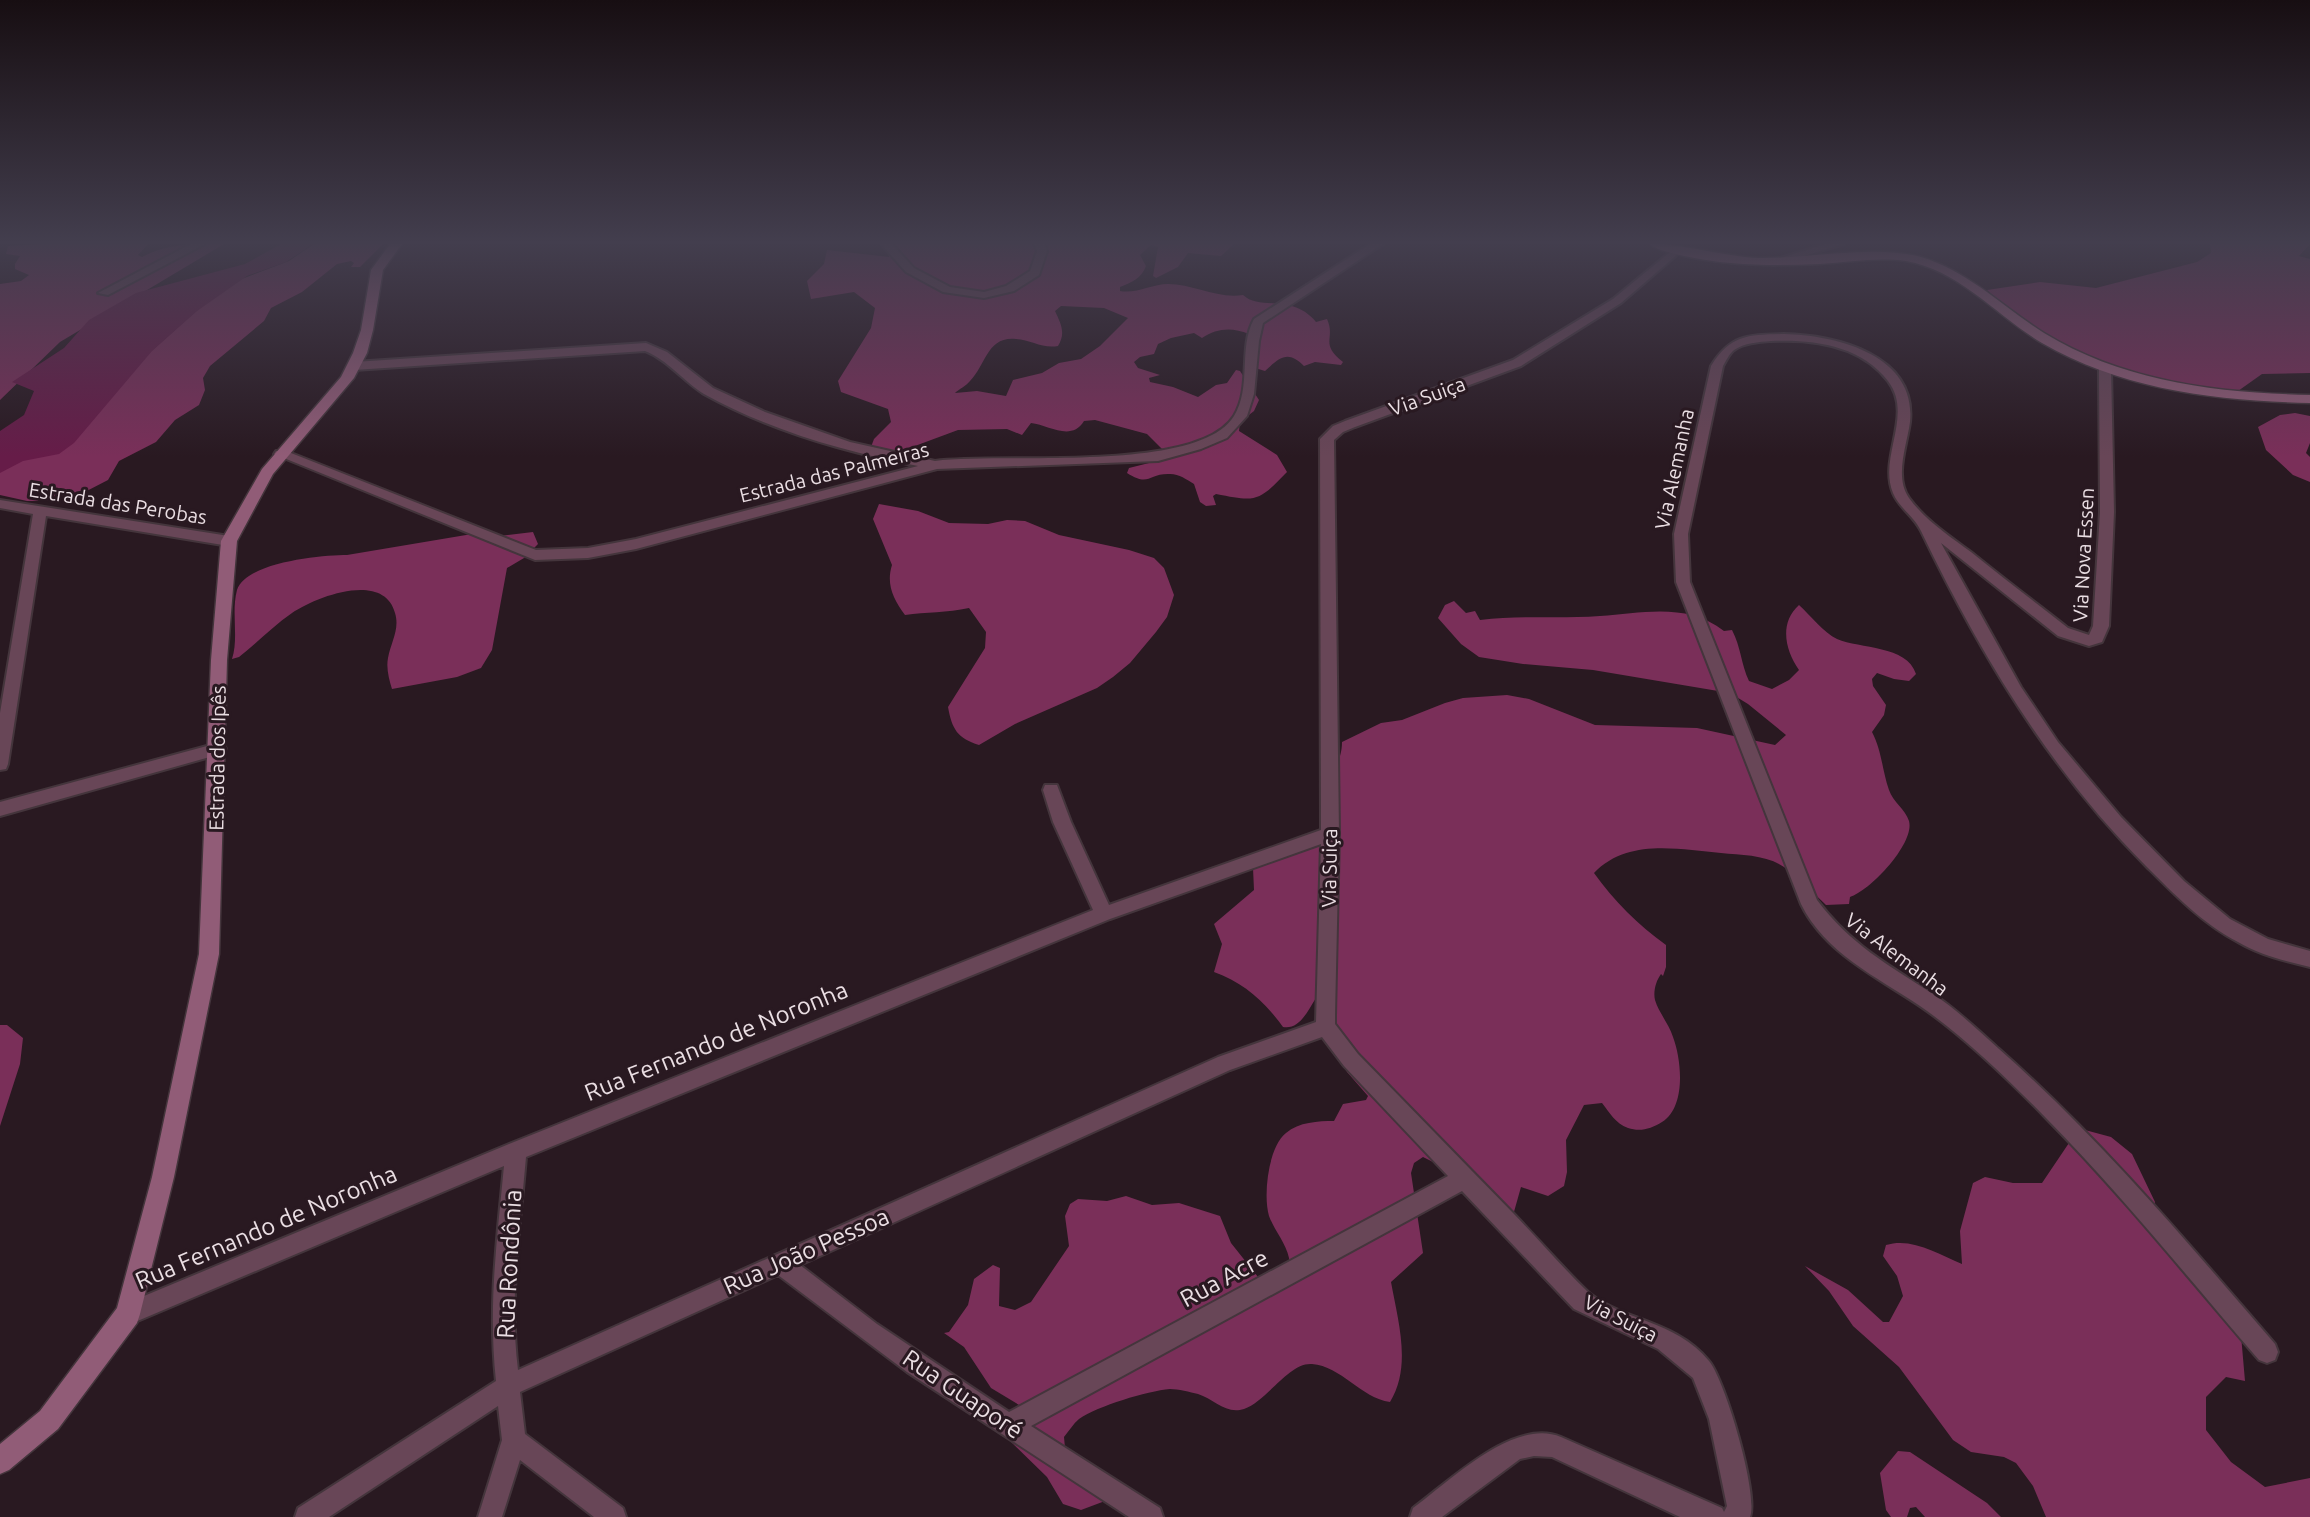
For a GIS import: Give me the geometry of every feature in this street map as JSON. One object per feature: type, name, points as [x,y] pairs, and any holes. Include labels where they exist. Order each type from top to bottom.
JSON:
[{"type":"main road","name":"Estrada dos Ipês","points":[[128,1314],[164,1177],[181,1084],[206,975],[211,933],[219,660],[229,541],[255,492],[281,454],[327,404],[354,366],[367,330],[370,315]]},
{"type":"main road","points":[[2010,315],[2037,334],[2105,369],[2187,387],[2251,396],[2310,399]]},
{"type":"main road","points":[[0,1461],[49,1420],[128,1314]]},
{"type":"street","name":"Estrada das Palmeiras","points":[[281,454],[535,555],[588,553],[636,544],[937,465],[1158,458],[1189,450],[1215,438],[1239,419],[1246,405],[1252,336],[1258,321],[1268,315]]},
{"type":"street","name":"Via Suiça","points":[[1595,315],[1517,363],[1350,424],[1338,429],[1327,439],[1330,834],[1326,1027],[1352,1060],[1582,1301],[1611,1317],[1672,1344],[1704,1372],[1714,1394],[1738,1486],[1740,1511],[1734,1517]]},
{"type":"street","name":"Via Alemanha","points":[[2267,1352],[2155,1222],[2053,1111],[1991,1053],[1928,1001],[1874,968],[1830,931],[1810,904],[1682,574],[1681,534],[1717,366],[1729,349],[1742,342],[1761,339],[1810,338],[1838,343],[1875,364],[1895,381],[1902,397],[1904,417],[1896,480],[1898,491],[1924,523],[1938,556],[1988,645],[2050,746],[2122,832],[2189,897],[2234,931],[2275,951],[2310,959]]},
{"type":"street","points":[[354,366],[645,347],[659,351],[707,390],[799,429],[889,457],[937,465]]},
{"type":"street","name":"Via Nova Essen","points":[[1924,523],[2063,632],[2089,641],[2097,638],[2101,626],[2107,512],[2105,369]]},
{"type":"street","name":"Estrada das Perobas","points":[[0,504],[229,541]]},
{"type":"street","points":[[0,764],[40,510]]},
{"type":"street","points":[[0,810],[218,749]]},
{"type":"street","points":[[1051,790],[1062,822],[1104,914]]},
{"type":"street","name":"Rua Fernando de Noronha","points":[[128,1314],[516,1151],[1104,914],[1330,834]]},
{"type":"street","name":"Rua João Pessoa","points":[[307,1517],[510,1386],[1225,1063],[1326,1027]]},
{"type":"street","name":"Rua Rondônia","points":[[490,1517],[514,1440],[510,1386],[502,1334],[503,1288],[516,1151]]},
{"type":"street","name":"Rua Acre","points":[[1009,1425],[1465,1178]]},
{"type":"street","name":"Rua Guaporé","points":[[780,1263],[829,1304],[1151,1517]]},
{"type":"street","points":[[514,1440],[614,1517]]},
{"type":"street","points":[[1422,1517],[1506,1454],[1522,1446],[1541,1443],[1553,1445],[1690,1509],[1713,1517]]},
{"type":"shaded area","points":[[0,315],[106,315],[60,342],[0,400]]},
{"type":"shaded area","points":[[98,315],[193,315],[152,351],[74,443],[59,454],[23,461],[0,473],[0,431],[24,415],[34,391],[12,382],[64,348],[89,320]]},
{"type":"shaded area","points":[[192,315],[267,315],[264,321],[210,366],[203,378],[205,390],[199,405],[175,420],[156,442],[119,461],[108,480],[77,496],[50,501],[27,501],[0,495],[0,463],[120,379]]},
{"type":"shaded area","points":[[874,315],[1057,315],[1062,333],[1058,346],[1047,346],[1016,339],[999,342],[988,353],[970,381],[955,393],[977,391],[1006,396],[1013,380],[1042,373],[1059,363],[1081,359],[1100,346],[1128,318],[1120,315],[1309,315],[1316,322],[1327,319],[1330,345],[1336,356],[1343,362],[1341,365],[1315,362],[1304,366],[1293,358],[1284,357],[1265,371],[1252,367],[1249,334],[1237,330],[1219,330],[1202,338],[1194,333],[1171,338],[1158,344],[1154,354],[1140,357],[1134,362],[1138,368],[1160,375],[1149,378],[1150,382],[1173,387],[1198,397],[1216,385],[1227,383],[1236,370],[1240,371],[1259,400],[1254,411],[1240,422],[1239,431],[1277,455],[1287,472],[1263,494],[1256,497],[1240,498],[1216,494],[1213,496],[1216,505],[1206,506],[1200,502],[1194,484],[1179,475],[1161,475],[1140,479],[1127,473],[1129,468],[1165,459],[1168,455],[1147,434],[1095,420],[1084,421],[1079,427],[1066,431],[1031,423],[1022,435],[1007,429],[958,430],[896,453],[871,447],[874,439],[891,422],[888,409],[841,392],[838,381],[871,328]]},
{"type":"shaded area","points":[[2015,315],[2310,315],[2310,373],[2262,374],[2238,391],[2204,389],[2109,370],[2024,323]]},
{"type":"shaded area","points":[[2295,413],[2310,416],[2310,443],[2306,453],[2310,457],[2310,482],[2293,475],[2266,450],[2258,427],[2280,415]]},
{"type":"shaded area","points":[[879,504],[918,511],[949,523],[988,524],[1007,520],[1025,521],[1059,535],[1129,550],[1154,558],[1164,568],[1174,595],[1167,617],[1130,663],[1097,688],[1015,724],[979,745],[965,739],[957,732],[951,721],[948,707],[985,648],[986,632],[969,608],[905,615],[890,585],[892,565],[873,519]]},
{"type":"shaded area","points":[[533,532],[538,544],[524,558],[507,568],[492,650],[481,668],[457,677],[392,689],[387,662],[396,630],[395,613],[388,600],[378,593],[364,590],[333,594],[303,606],[285,618],[239,657],[232,659],[237,590],[243,580],[254,573],[286,562],[347,555],[472,534],[490,537]]},
{"type":"shaded area","points":[[1454,601],[1466,613],[1475,611],[1480,620],[1585,617],[1648,612],[1695,616],[1724,631],[1732,630],[1749,681],[1772,689],[1789,680],[1799,670],[1790,654],[1786,637],[1789,620],[1799,605],[1822,628],[1837,639],[1882,649],[1903,658],[1916,674],[1909,681],[1877,673],[1872,679],[1873,686],[1886,705],[1884,715],[1872,732],[1878,746],[1889,790],[1909,821],[1905,841],[1890,865],[1859,893],[1850,897],[1849,904],[1826,905],[1784,867],[1754,856],[1654,848],[1637,850],[1607,862],[1594,873],[1627,912],[1666,945],[1666,967],[1663,976],[1661,974],[1655,986],[1654,993],[1657,1005],[1671,1032],[1680,1070],[1678,1095],[1670,1115],[1654,1126],[1637,1130],[1620,1123],[1602,1103],[1584,1105],[1566,1140],[1567,1172],[1564,1186],[1548,1196],[1521,1187],[1510,1226],[1494,1218],[1433,1162],[1423,1157],[1414,1163],[1411,1173],[1423,1253],[1391,1282],[1400,1328],[1402,1358],[1397,1388],[1390,1402],[1370,1395],[1332,1370],[1312,1364],[1295,1369],[1253,1405],[1244,1409],[1231,1410],[1204,1396],[1173,1389],[1160,1390],[1123,1400],[1079,1419],[1064,1437],[1065,1448],[1105,1501],[1081,1510],[1063,1504],[1047,1477],[1005,1436],[1024,1408],[991,1388],[964,1347],[944,1333],[949,1332],[968,1305],[974,1279],[993,1265],[1000,1268],[999,1306],[1015,1310],[1031,1302],[1069,1246],[1065,1216],[1070,1204],[1078,1199],[1107,1201],[1126,1196],[1152,1205],[1179,1203],[1220,1216],[1231,1243],[1262,1282],[1289,1281],[1287,1252],[1271,1221],[1267,1207],[1268,1172],[1275,1149],[1291,1129],[1309,1123],[1334,1121],[1343,1104],[1366,1100],[1368,1096],[1347,1072],[1323,998],[1316,998],[1299,1022],[1283,1027],[1253,994],[1225,976],[1214,972],[1222,944],[1214,924],[1254,890],[1253,868],[1294,852],[1318,833],[1329,787],[1340,758],[1342,742],[1381,723],[1402,720],[1445,703],[1463,698],[1507,695],[1529,699],[1595,725],[1697,728],[1775,745],[1786,735],[1748,704],[1730,693],[1593,670],[1523,664],[1479,657],[1461,644],[1438,618],[1445,605]]},
{"type":"shaded area","points":[[0,1025],[7,1025],[23,1038],[20,1064],[0,1126]]},
{"type":"shaded area","points":[[2085,1130],[2111,1137],[2132,1154],[2155,1202],[2151,1227],[2239,1312],[2245,1381],[2226,1377],[2206,1397],[2206,1430],[2231,1462],[2265,1487],[2310,1478],[2310,1517],[2046,1517],[2033,1486],[2016,1463],[2004,1457],[1971,1452],[1953,1440],[1899,1367],[1853,1326],[1829,1291],[1805,1266],[1848,1290],[1883,1322],[1889,1322],[1903,1296],[1897,1276],[1883,1256],[1886,1245],[1905,1243],[1915,1245],[1962,1264],[1960,1231],[1973,1183],[1985,1177],[2013,1183],[2042,1183],[2073,1137]]},
{"type":"shaded area","points":[[1898,1451],[1910,1452],[1987,1503],[2001,1517],[1925,1517],[1916,1507],[1910,1508],[1907,1517],[1891,1517],[1886,1510],[1880,1473]]}]
